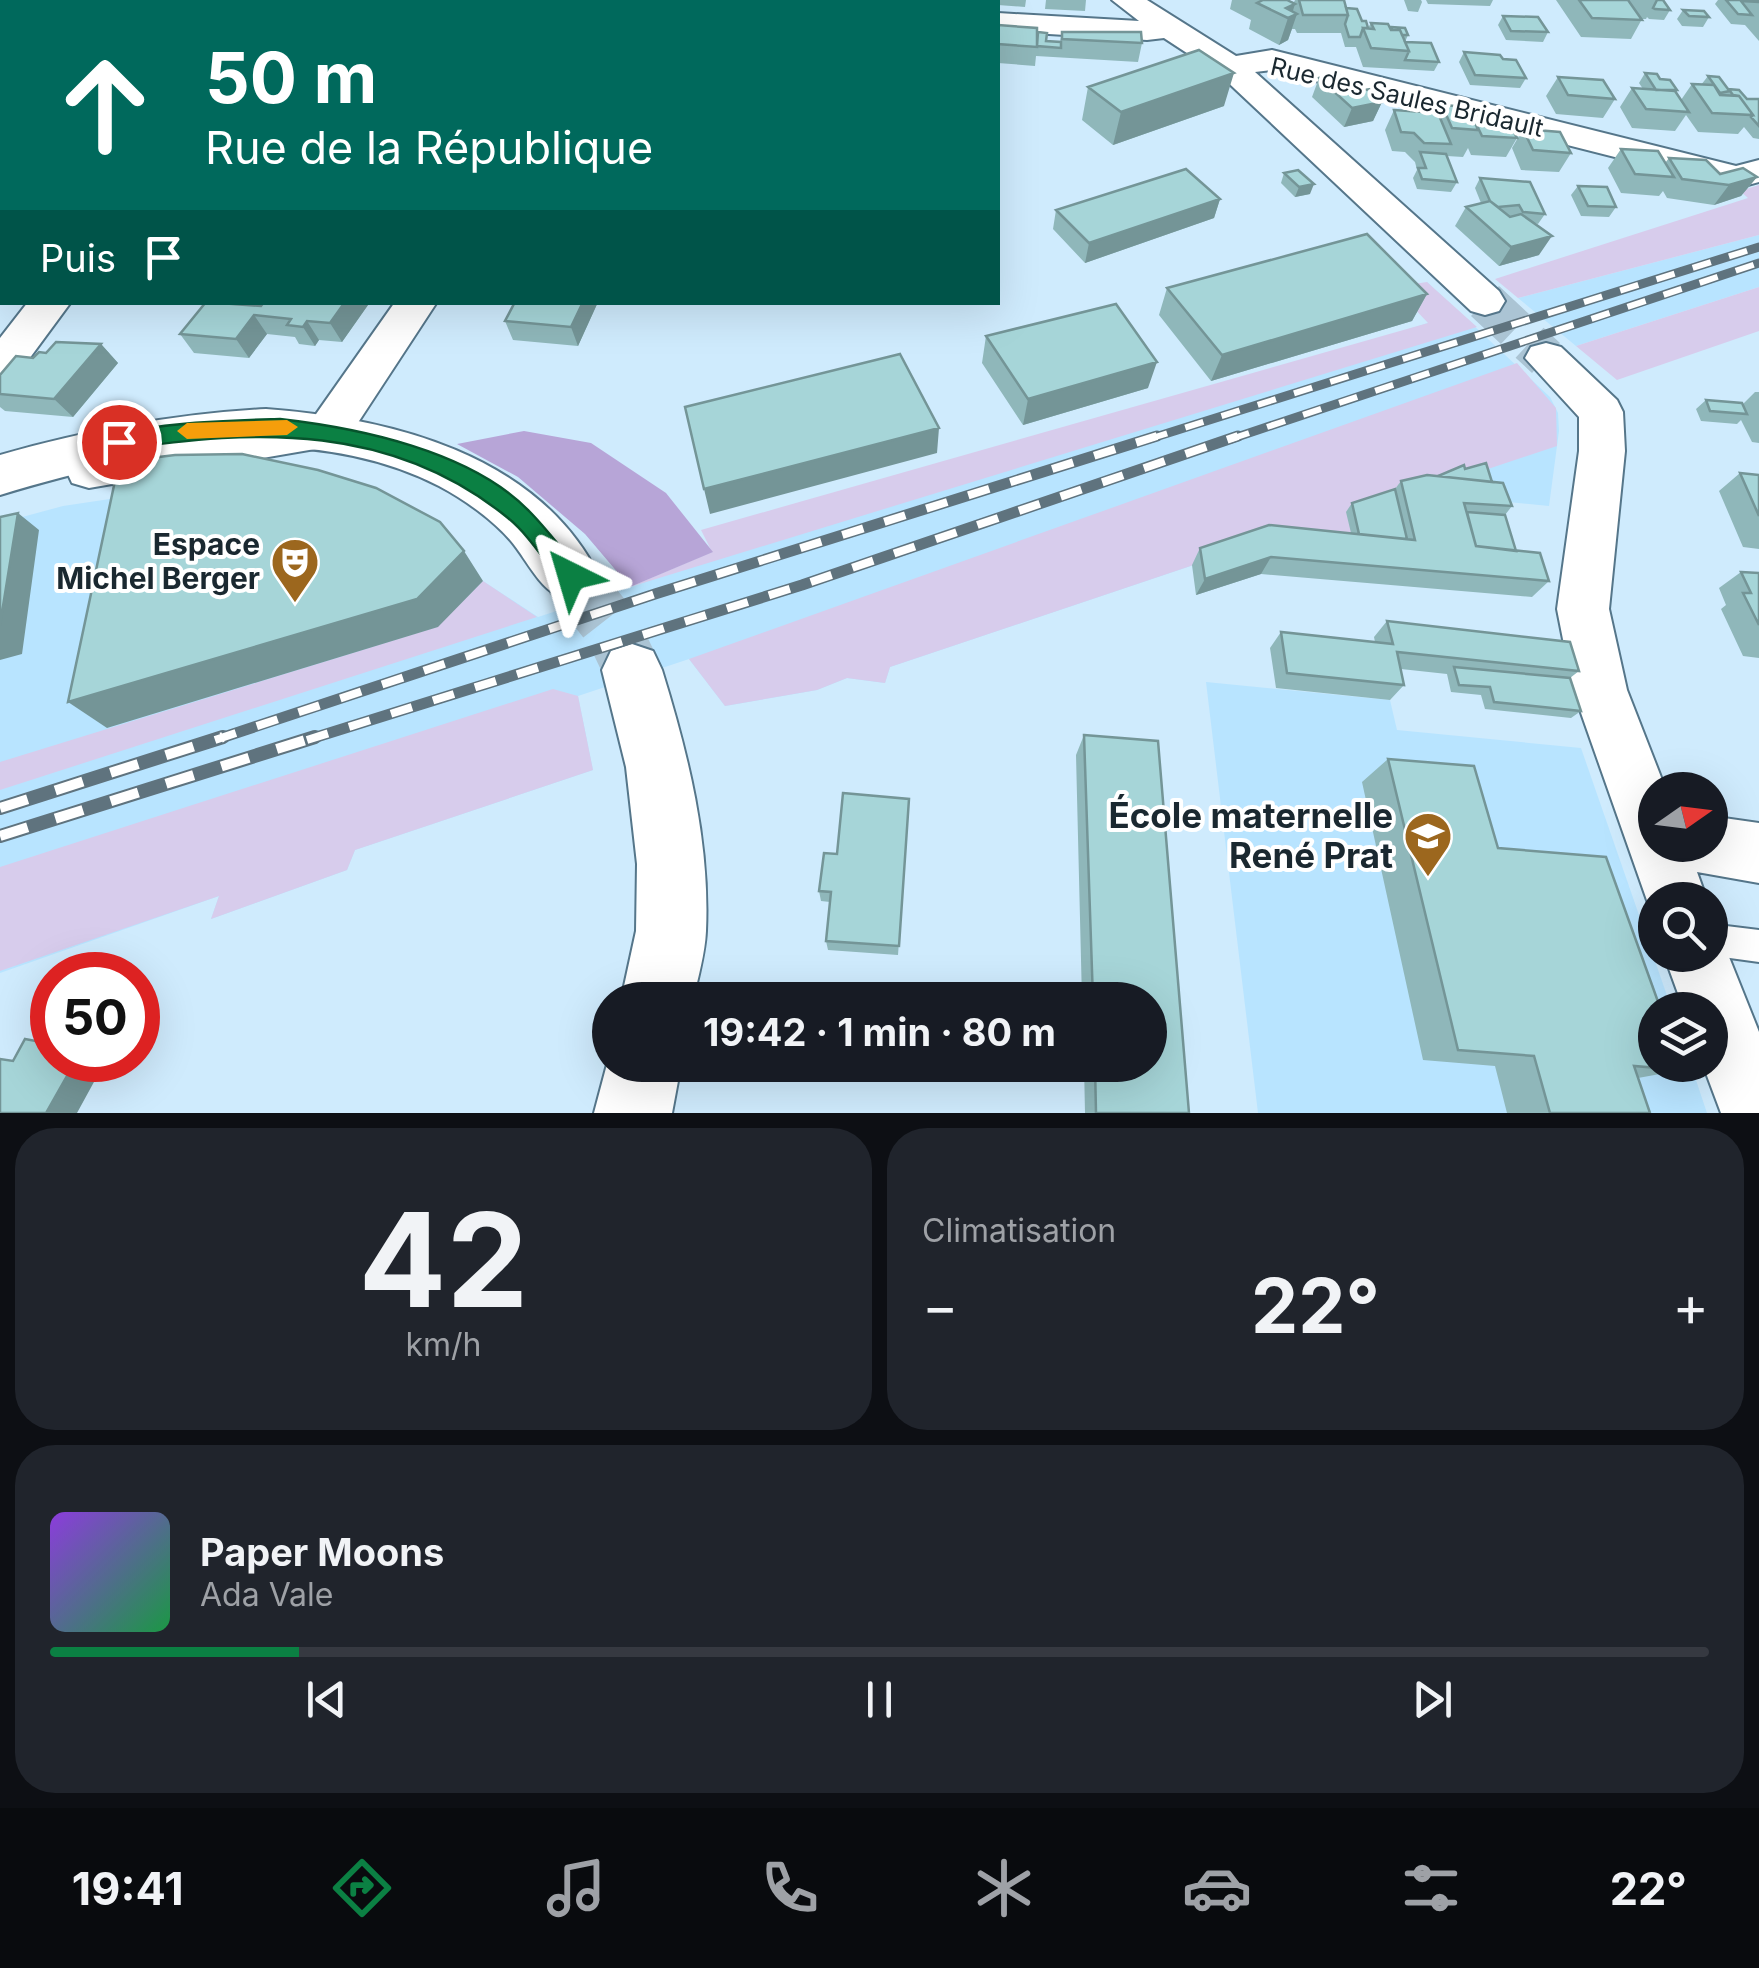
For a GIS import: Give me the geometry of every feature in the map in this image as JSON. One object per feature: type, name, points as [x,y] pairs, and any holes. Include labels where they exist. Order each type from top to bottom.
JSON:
[{"type":"main road","points":[[0,475],[80,450],[158,434],[280,426],[328,432],[402,451],[470,479],[519,514],[571,576],[454,502],[388,478],[328,464],[266,459],[188,460],[89,470],[0,488]]},
{"type":"main road","points":[[632,670],[653,736],[668,821],[671,934],[661,982]]},
{"type":"main road","points":[[633,1113],[639,1082]]},
{"type":"street","points":[[1127,0],[1230,67],[1486,301]]},
{"type":"street","points":[[1000,22],[1147,31],[1170,28]]},
{"type":"street","name":"Rue des Saules Bridault","points":[[1230,67],[1272,60],[1738,177],[1759,171]]},
{"type":"street","points":[[0,367],[49,305]]},
{"type":"street","points":[[89,470],[328,432],[415,305]]},
{"type":"street","points":[[1546,358],[1602,412],[1602,451],[1582,609],[1600,690],[1638,794]]},
{"type":"street","points":[[1728,848],[1759,853]]},
{"type":"street","points":[[1702,972],[1756,1113]]},
{"type":"lane","points":[[1728,942],[1759,946]]},
{"type":"shaded area","points":[[1759,185],[1759,235],[1518,298],[1495,279],[1748,198],[1740,191]]},
{"type":"shaded area","points":[[1759,235],[1759,287],[1576,346],[1518,298]]},
{"type":"shaded area","points":[[1427,282],[1550,397],[1558,413],[1559,431],[1549,506],[1488,500],[1259,543],[890,667],[885,683],[847,678],[817,690],[725,706],[689,659],[578,696],[593,770],[355,850],[347,870],[211,919],[219,896],[60,952],[30,952],[30,962],[0,973],[0,523],[63,506],[150,493],[437,627],[483,581],[538,617],[640,584],[756,532],[1428,323]]},
{"type":"shaded area","points":[[1427,282],[1477,327],[630,587],[712,552],[701,530],[1428,323],[1394,287]]},
{"type":"shaded area","points":[[1759,287],[1759,331],[1617,380],[1576,346]]},
{"type":"shaded area","points":[[1517,363],[1556,408],[1557,446],[1479,472],[1355,552],[1259,543],[890,667],[885,683],[847,678],[817,690],[725,706],[689,659]]},
{"type":"shaded area","points":[[524,431],[591,443],[666,493],[713,552],[630,587],[585,534],[518,477],[457,444]]},
{"type":"shaded area","points":[[483,581],[537,617],[0,790],[0,762],[437,627]]},
{"type":"shaded area","name":"École maternelle René Prat","points":[[1206,682],[1390,700],[1397,730],[1581,748],[1638,912],[1638,972],[1659,972],[1666,992],[1638,992],[1638,1082],[1697,1082],[1707,1113],[1258,1113]]},
{"type":"shaded area","points":[[553,689],[578,696],[593,770],[355,850],[347,870],[211,919],[219,896],[55,952],[30,952],[30,961],[0,971],[0,867]]},
{"type":"building","points":[[1287,0],[1295,4],[1286,8],[1297,14],[1288,18],[1257,3]]},
{"type":"building","points":[[1299,0],[1344,0],[1348,15],[1303,15]]},
{"type":"building","points":[[1579,0],[1628,0],[1642,20],[1592,18]]},
{"type":"building","points":[[1657,0],[1663,0],[1670,10],[1653,8]]},
{"type":"building","points":[[1726,0],[1759,2],[1741,1],[1752,15],[1738,14]]},
{"type":"building","points":[[1346,8],[1357,9],[1362,21],[1366,21],[1368,28],[1363,28],[1360,37],[1349,37]]},
{"type":"building","points":[[1683,10],[1704,11],[1709,17],[1689,16]]},
{"type":"building","points":[[1503,16],[1538,17],[1548,32],[1511,31]]},
{"type":"building","points":[[1371,23],[1388,24],[1391,30],[1400,30],[1409,51],[1371,48],[1363,28],[1374,29]]},
{"type":"building","points":[[1000,25],[1037,28],[1037,47],[1000,44]]},
{"type":"building","points":[[1391,27],[1405,28],[1408,35],[1402,35]]},
{"type":"building","points":[[1038,32],[1047,33],[1046,41],[1061,42],[1061,48],[1037,46]]},
{"type":"building","points":[[1062,32],[1141,32],[1142,43],[1062,39]]},
{"type":"building","points":[[1405,42],[1431,43],[1439,62],[1405,60],[1409,51]]},
{"type":"building","points":[[1199,50],[1234,73],[1121,112],[1088,87]]},
{"type":"building","points":[[1464,52],[1516,60],[1526,78],[1475,75]]},
{"type":"building","points":[[1645,73],[1670,80],[1677,90],[1656,90]]},
{"type":"building","points":[[1337,74],[1364,90],[1379,88],[1382,102],[1352,108],[1319,78]]},
{"type":"building","points":[[1708,76],[1719,77],[1728,89],[1739,90],[1747,99],[1759,99],[1759,126],[1739,96],[1730,91],[1720,93]]},
{"type":"building","points":[[1558,77],[1603,80],[1615,99],[1568,95]]},
{"type":"building","points":[[1692,84],[1714,85],[1720,95],[1739,96],[1753,115],[1712,113]]},
{"type":"building","points":[[1632,88],[1675,91],[1689,112],[1646,109]]},
{"type":"building","points":[[1442,105],[1469,107],[1478,130],[1452,128]]},
{"type":"building","points":[[1394,110],[1438,113],[1451,144],[1424,143],[1414,133],[1401,132]]},
{"type":"building","points":[[1472,115],[1506,117],[1517,138],[1482,136]]},
{"type":"building","points":[[1523,129],[1560,132],[1571,153],[1533,150]]},
{"type":"building","points":[[1621,149],[1658,151],[1674,177],[1635,174]]},
{"type":"building","points":[[1420,152],[1446,154],[1457,182],[1422,179],[1418,168],[1426,168]]},
{"type":"building","points":[[1669,158],[1706,160],[1720,174],[1743,168],[1757,177],[1729,185],[1682,179]]},
{"type":"building","points":[[1186,169],[1220,199],[1089,243],[1056,210]]},
{"type":"building","points":[[1298,170],[1314,184],[1299,187],[1284,173]]},
{"type":"building","points":[[1480,178],[1530,182],[1545,214],[1523,212],[1519,205],[1498,207],[1490,201]]},
{"type":"building","points":[[1578,186],[1607,187],[1616,207],[1588,206]]},
{"type":"building","points":[[1490,201],[1510,217],[1521,214],[1552,236],[1511,247],[1466,207]]},
{"type":"building","points":[[1367,234],[1427,294],[1222,355],[1167,288]]},
{"type":"building","points":[[1116,304],[1157,362],[1028,399],[986,336]]},
{"type":"building","points":[[204,305],[343,305],[330,323],[307,321],[303,327],[287,325],[291,319],[254,315],[236,339],[180,334]]},
{"type":"building","points":[[513,305],[582,305],[571,327],[505,321]]},
{"type":"building","points":[[56,342],[101,344],[54,399],[0,394],[0,375],[16,356],[33,358],[39,352],[46,353]]},
{"type":"building","points":[[900,354],[939,428],[704,489],[685,407]]},
{"type":"building","points":[[1706,400],[1742,403],[1747,414],[1710,411]]},
{"type":"building","name":"Espace Michel Berger","points":[[242,454],[318,470],[376,488],[440,522],[464,551],[417,599],[68,702],[119,462],[175,455]]},
{"type":"building","points":[[1486,463],[1492,482],[1438,476],[1464,465],[1465,469]]},
{"type":"building","points":[[1740,473],[1759,475],[1759,516]]},
{"type":"building","points":[[1427,475],[1503,483],[1512,506],[1464,503],[1476,546],[1540,553],[1549,581],[1271,557],[1205,579],[1200,548],[1269,525],[1415,540],[1401,481]]},
{"type":"building","points":[[1395,489],[1407,539],[1359,534],[1352,503]]},
{"type":"building","points":[[1467,512],[1505,515],[1516,551],[1476,546]]},
{"type":"building","points":[[18,513],[0,625],[0,517]]},
{"type":"building","points":[[1741,572],[1759,573],[1759,625],[1743,593],[1751,593]]},
{"type":"building","points":[[1387,621],[1570,642],[1579,671],[1397,652],[1404,685],[1287,673],[1281,632],[1393,644]]},
{"type":"building","points":[[1454,667],[1570,678],[1581,711],[1494,702],[1490,687],[1459,685]]},
{"type":"building","points":[[1084,735],[1158,741],[1189,1113],[1096,1113],[1095,1082],[1167,1082],[1167,982],[1092,982]]},
{"type":"building","points":[[1388,759],[1474,766],[1498,848],[1606,857],[1638,946],[1638,972],[1647,972],[1655,992],[1638,992],[1638,1066],[1634,1066],[1650,1113],[1550,1113],[1534,1056],[1458,1050]]},
{"type":"building","points":[[843,793],[909,799],[899,946],[826,941],[831,892],[819,891],[824,853],[837,854]]},
{"type":"building","points":[[25,1039],[30,1040],[30,1082],[64,1082],[46,1113],[0,1113],[0,1059],[13,1061]]},
{"type":"tunnel","points":[[1485,301],[1546,358]]},
{"type":"tunnel","points":[[571,576],[613,630],[632,670]]},
{"type":"railway","points":[[1149,439],[1759,247]]},
{"type":"railway","points":[[1231,439],[1759,263]]},
{"type":"railway","points":[[215,740],[655,594],[1157,436]]},
{"type":"railway","points":[[307,740],[802,585],[1238,436]]},
{"type":"railway","points":[[0,808],[223,737]]},
{"type":"railway","points":[[0,836],[315,737]]},
{"type":"slow traffic","points":[[187,431],[287,427]]},
{"type":"place","name":"Espace Michel Berger","points":[[295,604]]},
{"type":"place","name":"École maternelle René Prat","points":[[1428,878]]},
{"type":"route","points":[[119,442],[218,428],[280,426],[328,432],[402,451],[470,479],[519,514],[571,576]]}]
